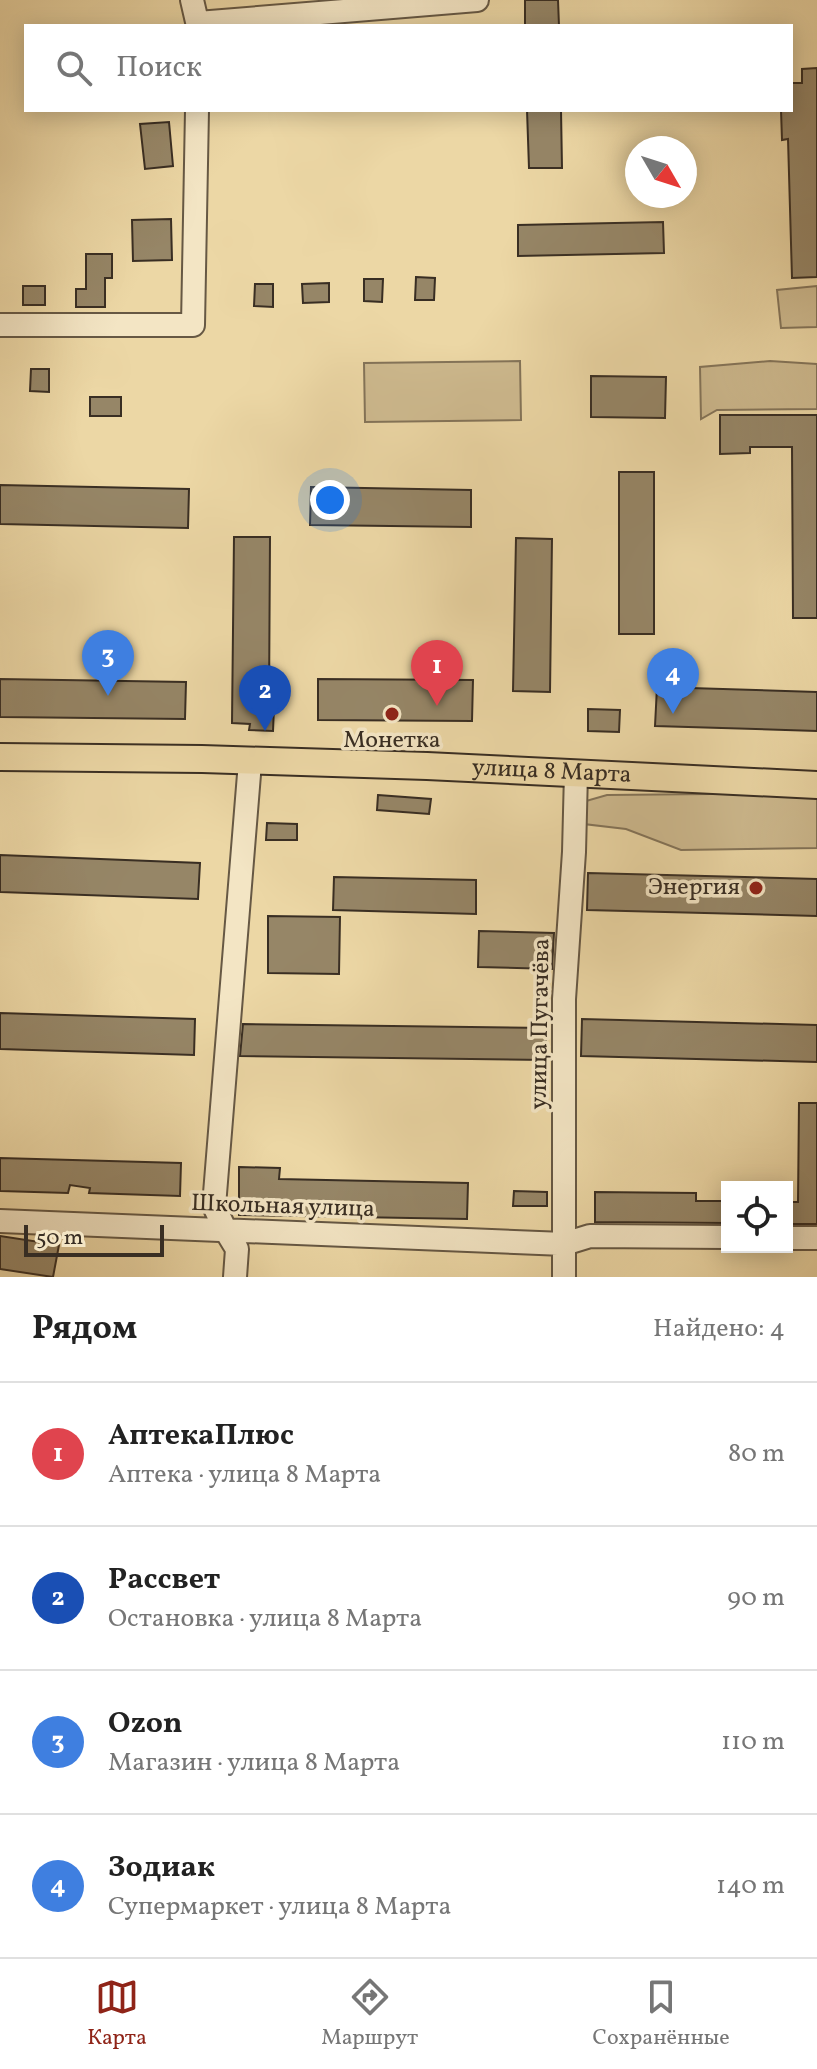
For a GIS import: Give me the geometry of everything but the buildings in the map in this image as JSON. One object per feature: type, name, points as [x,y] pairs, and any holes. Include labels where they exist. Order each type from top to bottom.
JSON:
[{"type":"main road","name":"улица 8 Марта","points":[[0,757],[427,766],[817,785]]},
{"type":"street","points":[[192,0],[198,24],[477,0]]},
{"type":"street","points":[[0,325],[193,325],[197,112]]},
{"type":"street","points":[[235,1277],[237,1249],[214,1206],[250,762]]},
{"type":"street","name":"улица Пугачёва","points":[[564,1277],[564,999],[576,773]]},
{"type":"street","name":"Школьная улица","points":[[0,1221],[564,1244],[590,1236],[721,1237]]},
{"type":"street","points":[[793,1238],[817,1238]]},
{"type":"shaded area","points":[[817,286],[817,327],[781,328],[777,290]]},
{"type":"shaded area","points":[[520,361],[521,420],[365,422],[364,363]]},
{"type":"shaded area","points":[[770,361],[817,364],[817,409],[717,410],[701,419],[700,367]]},
{"type":"shaded area","points":[[817,793],[817,848],[681,850],[626,829],[584,824],[586,801],[607,795]]},
{"type":"place","name":"Ozon","points":[[108,696]]},
{"type":"place","name":"АптекаПлюс","points":[[437,706]]},
{"type":"place","name":"Монетка","points":[[392,714]]},
{"type":"place","name":"Зодиак","points":[[673,714]]},
{"type":"place","name":"Рассвет","points":[[265,731]]},
{"type":"place","name":"Энергия","points":[[756,888]]}]
